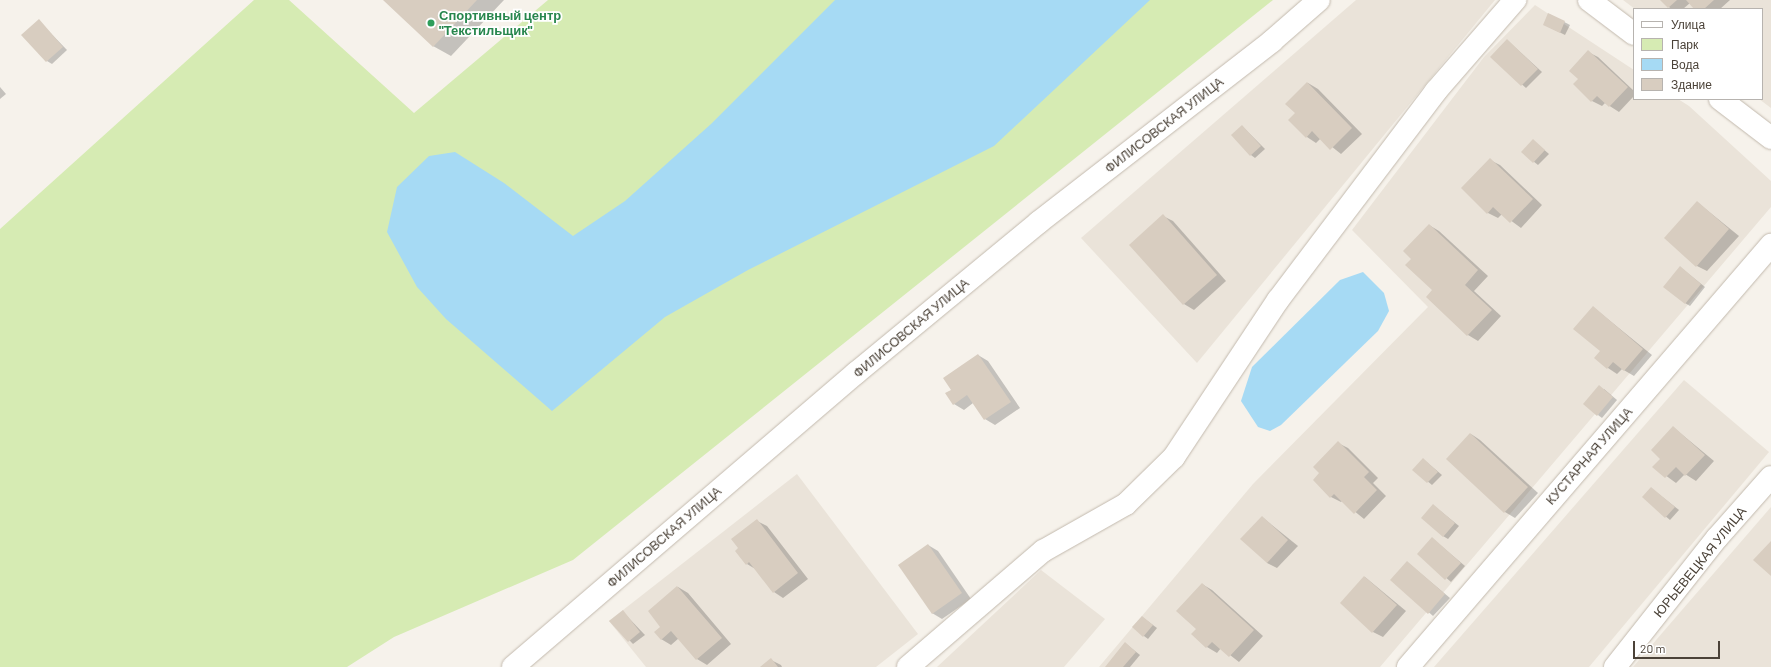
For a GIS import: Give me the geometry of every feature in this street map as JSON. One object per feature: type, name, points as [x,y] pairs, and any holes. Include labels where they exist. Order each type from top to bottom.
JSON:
[{"type":"street","name":"ФИЛИСОВСКАЯ УЛИЦА","points":[[513,667],[856,373],[1039,222],[1272,41],[1319,0]]},
{"type":"street","points":[[908,667],[1043,551],[1126,504],[1174,457],[1283,294],[1436,90],[1515,0]]},
{"type":"street","points":[[1589,0],[1633,33]]},
{"type":"street","points":[[1721,100],[1771,138]]},
{"type":"street","name":"КУСТАРНАЯ УЛИЦА","points":[[1408,667],[1771,245]]},
{"type":"street","name":"ЮРЬЕВЕЦКАЯ УЛИЦА","points":[[1615,667],[1717,538],[1771,478]]},
{"type":"shaded area","points":[[1356,0],[1495,0],[1197,363],[1081,238]]},
{"type":"shaded area","points":[[1623,0],[1771,0],[1771,108],[1760,100],[1763,100],[1763,8],[1634,8]]},
{"type":"shaded area","points":[[1535,5],[1633,69],[1633,100],[1680,100],[1689,106],[1771,181],[1771,207],[1380,667],[1099,667],[1253,484],[1428,307],[1352,230],[1484,57]]},
{"type":"shaded area","points":[[1684,380],[1769,452],[1589,667],[1434,667]]},
{"type":"shaded area","points":[[797,474],[918,634],[876,667],[646,667],[609,621]]},
{"type":"shaded area","points":[[1771,507],[1771,667],[1633,667],[1644,654]]},
{"type":"shaded area","points":[[1041,570],[1105,619],[1064,667],[937,667]]},
{"type":"green space","points":[[254,0],[289,0],[414,113],[548,0],[1273,0],[573,560],[394,637],[347,667],[0,667],[0,229]]},
{"type":"water","points":[[835,0],[1150,0],[994,146],[748,270],[665,317],[552,411],[446,319],[417,287],[387,232],[397,187],[429,156],[455,152],[504,183],[573,236],[625,201],[711,124]]},
{"type":"water","points":[[1363,272],[1384,293],[1389,311],[1378,331],[1281,425],[1270,431],[1258,427],[1241,401],[1252,367],[1340,280]]},
{"type":"building","name":"Спортивный центр \"Текстильщик\"","points":[[383,0],[477,0],[433,47]]},
{"type":"building","points":[[1660,0],[1677,0],[1668,8]]},
{"type":"building","points":[[1686,0],[1714,0],[1705,8],[1693,8]]},
{"type":"building","points":[[1548,13],[1565,21],[1560,33],[1543,25]]},
{"type":"building","points":[[39,19],[63,47],[46,62],[21,35]]},
{"type":"building","points":[[1507,39],[1538,69],[1521,86],[1490,57]]},
{"type":"building","points":[[1588,50],[1628,87],[1609,107],[1597,96],[1591,102],[1573,84],[1578,79],[1569,71]]},
{"type":"building","points":[[1307,82],[1352,128],[1330,150],[1312,131],[1306,138],[1288,120],[1295,113],[1285,104]]},
{"type":"building","points":[[1242,125],[1261,146],[1250,156],[1231,135]]},
{"type":"building","points":[[1533,139],[1545,150],[1533,163],[1521,152]]},
{"type":"building","points":[[1490,158],[1533,199],[1510,223],[1493,207],[1487,214],[1461,188]]},
{"type":"building","points":[[1697,201],[1729,229],[1696,267],[1664,238]]},
{"type":"building","points":[[1163,214],[1217,275],[1183,305],[1129,245]]},
{"type":"building","points":[[1429,224],[1478,270],[1465,285],[1492,310],[1467,336],[1426,297],[1432,290],[1405,265],[1411,259],[1403,251]]},
{"type":"building","points":[[1680,266],[1701,284],[1685,304],[1663,287]]},
{"type":"building","points":[[1593,306],[1643,349],[1624,371],[1613,362],[1607,369],[1594,358],[1600,351],[1573,329]]},
{"type":"building","points":[[978,354],[1011,402],[984,420],[967,395],[953,405],[945,393],[951,390],[943,378]]},
{"type":"building","points":[[1599,385],[1613,397],[1597,416],[1583,404]]},
{"type":"building","points":[[1673,426],[1705,455],[1685,476],[1676,467],[1665,478],[1652,467],[1660,459],[1651,450]]},
{"type":"building","points":[[1470,433],[1528,487],[1504,513],[1446,459]]},
{"type":"building","points":[[1338,441],[1369,472],[1364,477],[1377,490],[1354,514],[1334,494],[1330,498],[1313,480],[1319,473],[1313,467]]},
{"type":"building","points":[[1423,458],[1438,472],[1427,483],[1412,470]]},
{"type":"building","points":[[1651,487],[1675,507],[1665,518],[1642,497]]},
{"type":"building","points":[[1433,504],[1455,523],[1443,537],[1421,518]]},
{"type":"building","points":[[1262,516],[1288,540],[1267,563],[1240,539]]},
{"type":"building","points":[[757,519],[798,573],[773,593],[749,562],[746,565],[735,551],[738,548],[731,539]]},
{"type":"building","points":[[1432,537],[1461,563],[1445,580],[1417,554]]},
{"type":"building","points":[[1771,541],[1771,576],[1753,560]]},
{"type":"building","points":[[928,544],[962,593],[932,614],[898,565]]},
{"type":"building","points":[[1407,561],[1445,594],[1428,614],[1390,580]]},
{"type":"building","points":[[1364,576],[1397,605],[1372,633],[1340,603]]},
{"type":"building","points":[[1202,583],[1254,630],[1229,657],[1212,642],[1206,648],[1191,634],[1196,629],[1176,611]]},
{"type":"building","points":[[677,586],[722,638],[696,660],[671,631],[661,640],[654,632],[660,627],[648,611]]},
{"type":"building","points":[[623,610],[640,632],[628,642],[609,621]]},
{"type":"building","points":[[1142,616],[1153,625],[1143,637],[1132,627]]},
{"type":"building","points":[[1125,642],[1136,652],[1123,667],[1105,667]]},
{"type":"building","points":[[771,658],[778,667],[760,667]]},
{"type":"place","name":"Спортивный центр \"Текстильщик\"","points":[[431,23]]}]
